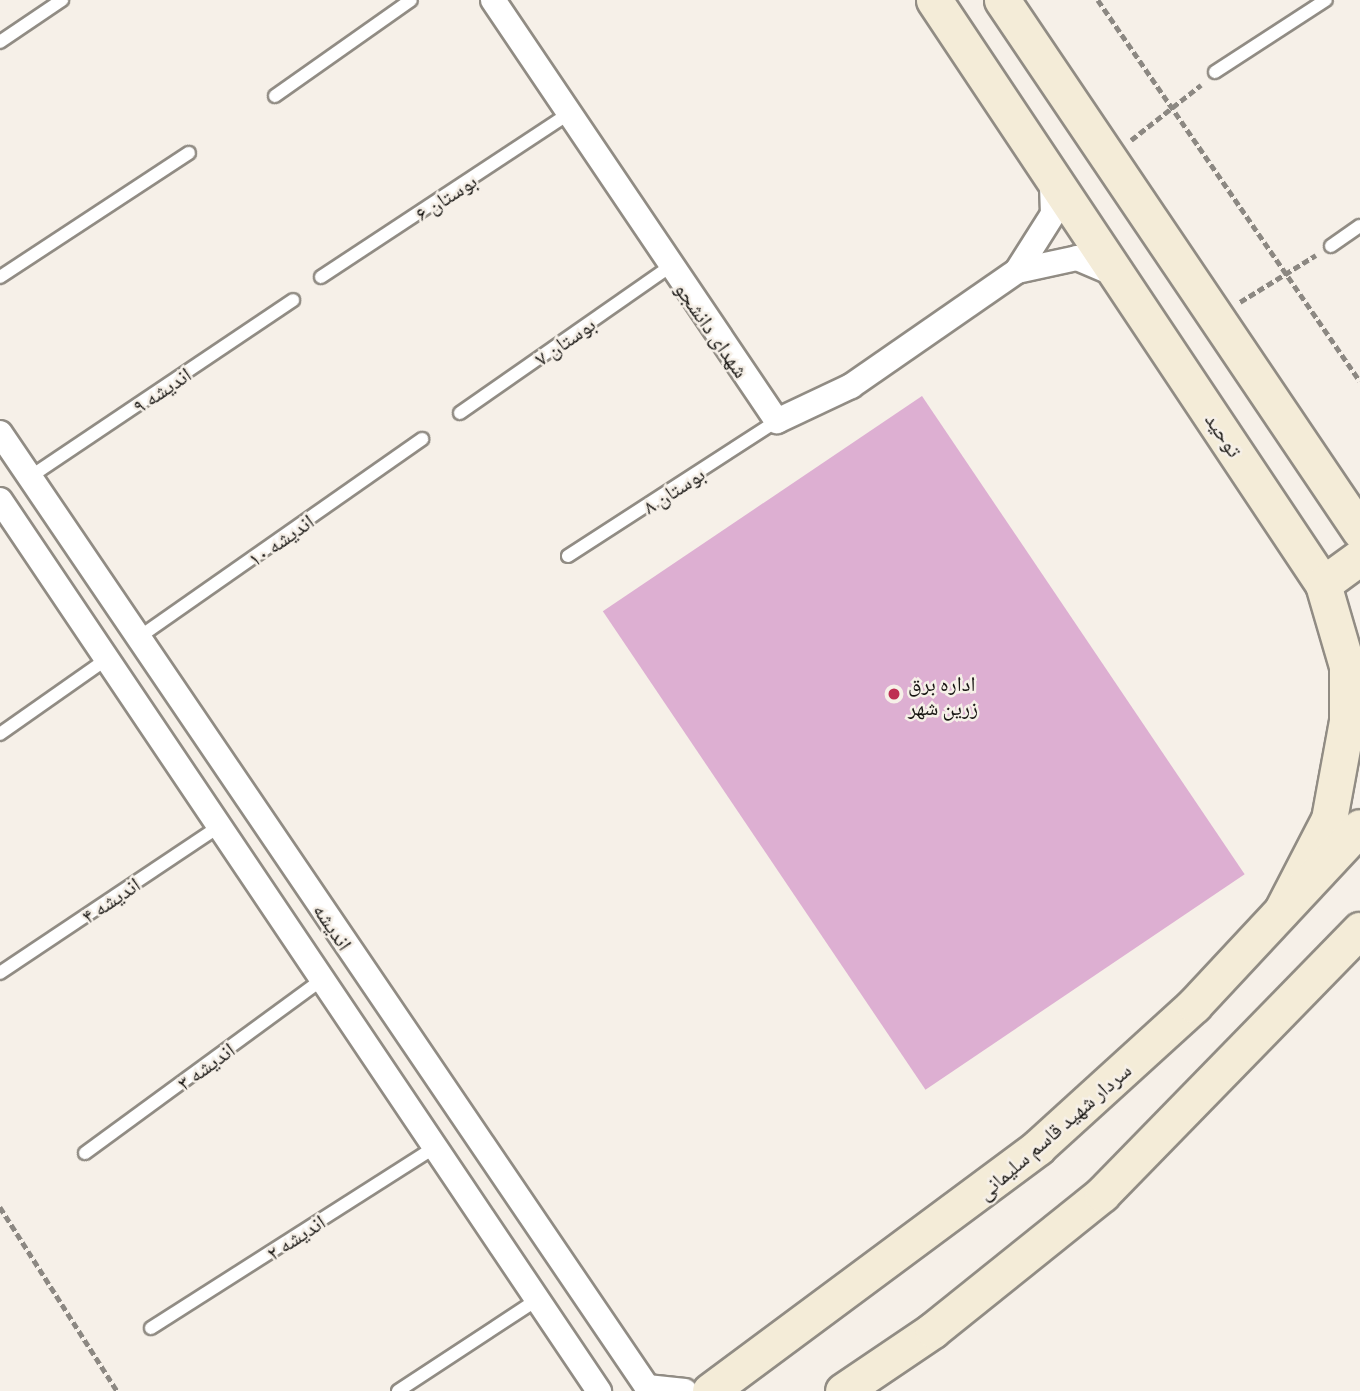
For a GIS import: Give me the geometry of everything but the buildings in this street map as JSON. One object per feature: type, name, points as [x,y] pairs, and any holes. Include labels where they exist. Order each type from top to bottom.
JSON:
[{"type":"main road","name":"توحید","points":[[934,0],[1323,584],[1347,666],[1347,721],[1329,819],[1282,910]]},
{"type":"main road","points":[[1002,0],[1360,531]]},
{"type":"main road","points":[[1323,584],[1360,557]]},
{"type":"main road","name":"سردار شهید قاسم سلیمانی","points":[[710,1391],[1038,1147],[1195,1005],[1360,827]]},
{"type":"main road","points":[[843,1391],[933,1330],[1102,1194],[1360,930]]},
{"type":"street","name":"شهدای دانشجو","points":[[493,0],[669,267],[778,422]]},
{"type":"street","points":[[1017,271],[1053,214],[1052,176]]},
{"type":"street","points":[[778,422],[851,386],[1017,271],[1077,258],[1120,278]]},
{"type":"street","name":"اندیشه","points":[[0,433],[647,1387],[685,1391]]},
{"type":"street","name":"اندیشه","points":[[1,504],[221,824],[598,1385]]},
{"type":"street","points":[[206,803],[237,784]]},
{"type":"street","points":[[598,1385],[627,1358]]},
{"type":"lane","points":[[0,42],[62,0]]},
{"type":"lane","points":[[275,96],[411,0]]},
{"type":"lane","points":[[1215,72],[1326,0]]},
{"type":"lane","name":"بوستان ۶","points":[[321,277],[568,114]]},
{"type":"lane","points":[[0,277],[189,153]]},
{"type":"lane","points":[[1331,246],[1360,226]]},
{"type":"lane","name":"بوستان ۷","points":[[460,413],[669,267]]},
{"type":"lane","name":"اندیشه ۹","points":[[30,477],[293,300]]},
{"type":"lane","name":"بوستان ۸","points":[[568,556],[778,422]]},
{"type":"lane","name":"اندیشه ۱۰","points":[[138,638],[422,439]]},
{"type":"lane","points":[[0,734],[108,658]]},
{"type":"lane","name":"اندیشه ۴","points":[[0,974],[221,824]]},
{"type":"lane","name":"اندیشه ۳","points":[[85,1153],[324,977]]},
{"type":"lane","name":"اندیشه ۲","points":[[151,1328],[438,1145]]},
{"type":"lane","points":[[398,1391],[541,1297]]},
{"type":"path","points":[[1098,0],[1284,275],[1360,380]]},
{"type":"path","points":[[1106,155],[1174,109],[1215,72]]},
{"type":"path","points":[[1218,320],[1331,246]]},
{"type":"path","points":[[0,1207],[117,1391]]},
{"type":"place","name":"اداره برق زرین شهر","points":[[894,694]]}]
